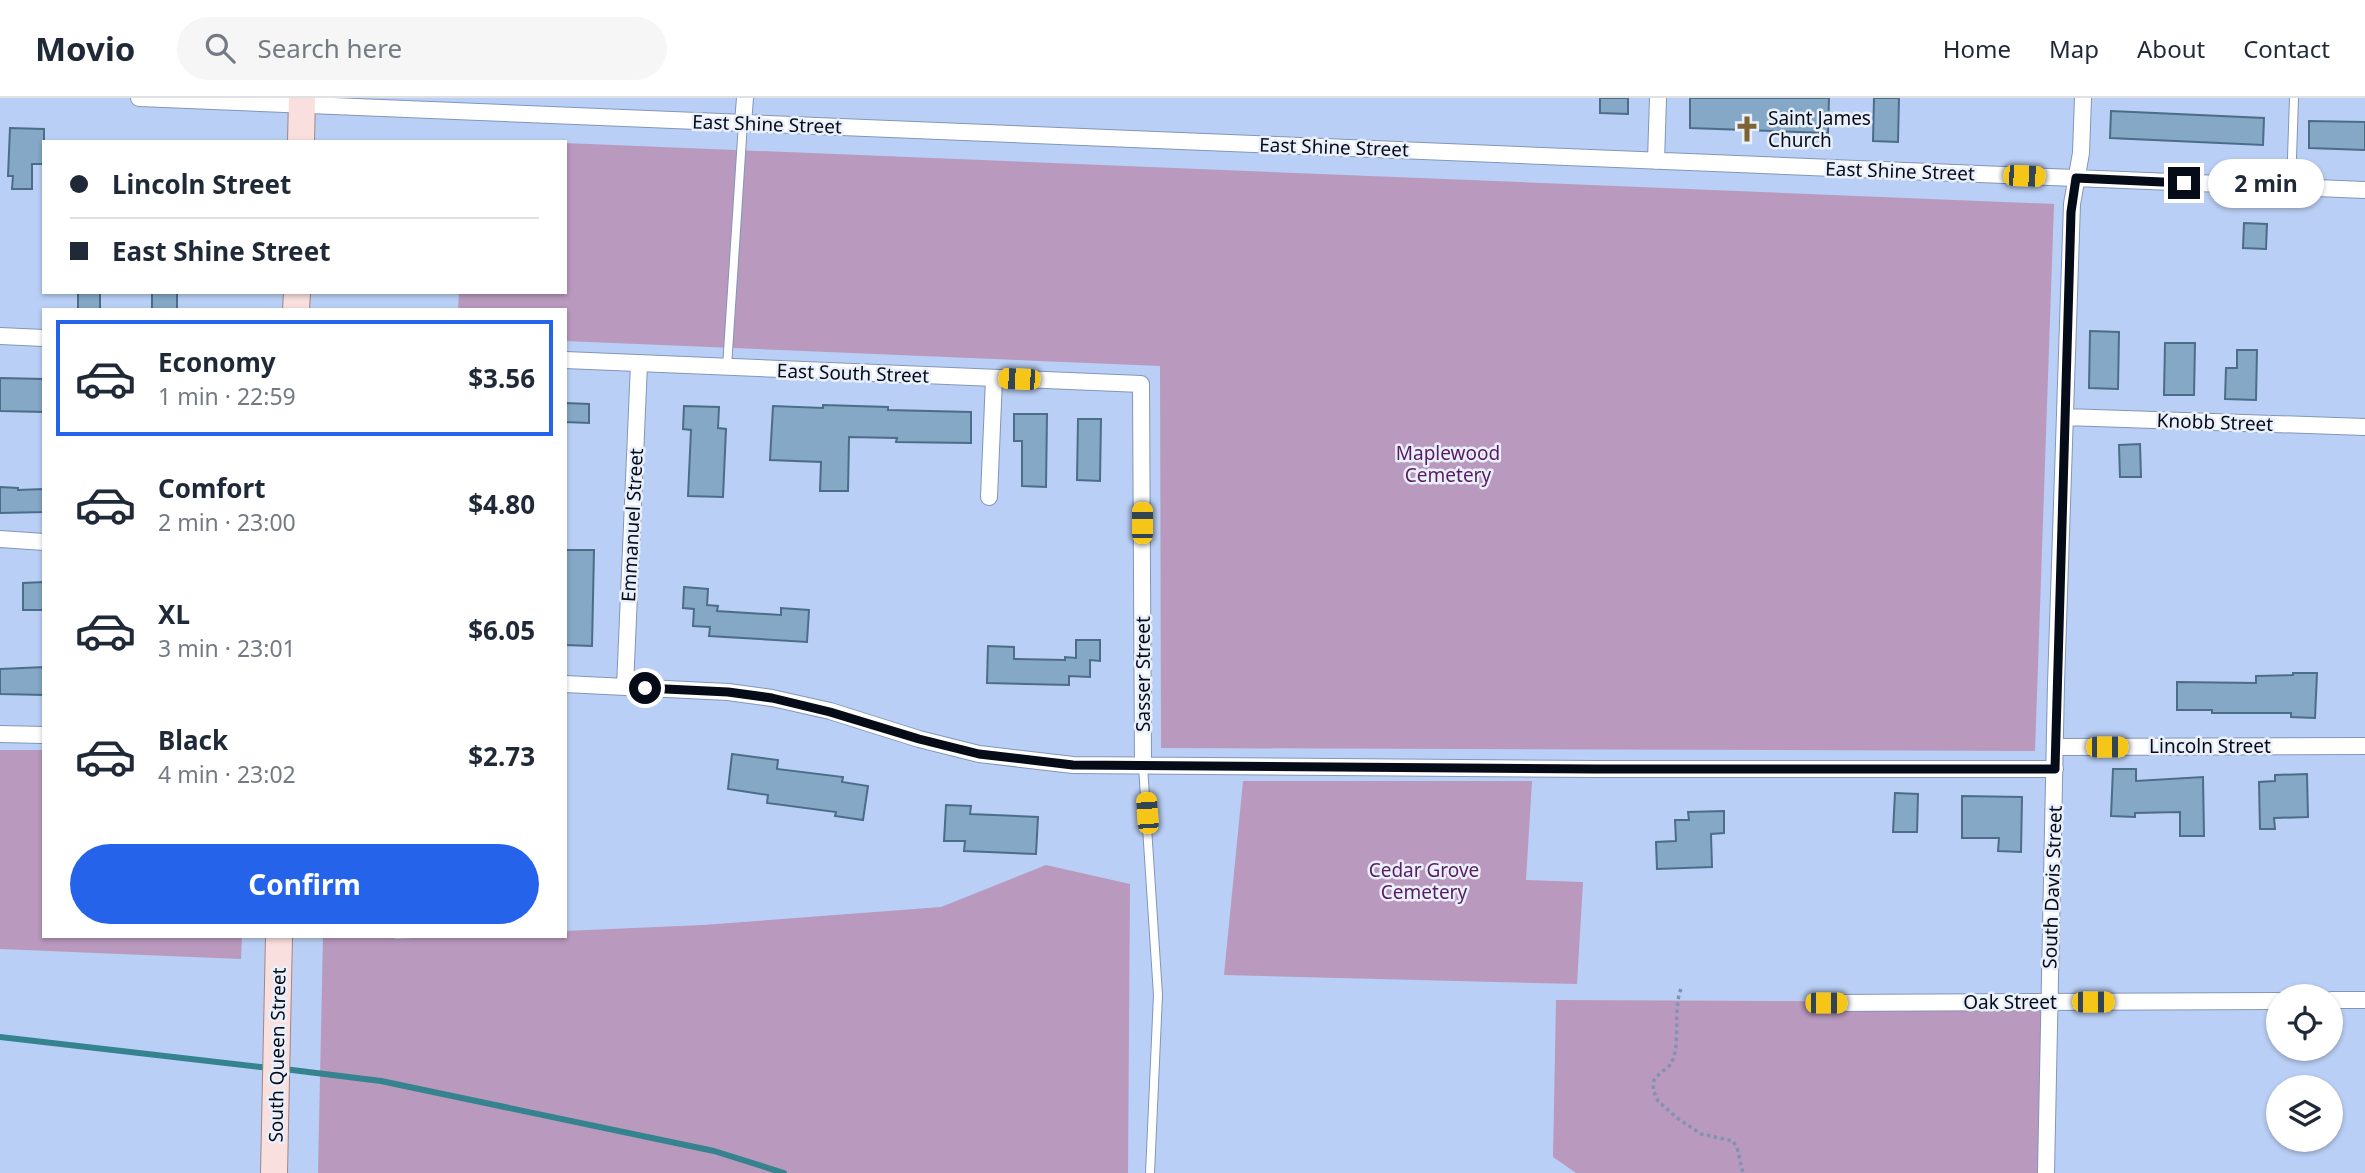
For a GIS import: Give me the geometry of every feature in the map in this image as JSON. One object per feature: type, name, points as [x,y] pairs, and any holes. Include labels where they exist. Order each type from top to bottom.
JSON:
[{"type":"main road","points":[[301,140],[302,101]]},
{"type":"main road","name":"South Queen Street","points":[[274,1173],[279,938]]},
{"type":"street","name":"East Shine Street","points":[[139,98],[302,101],[743,123],[2365,190]]},
{"type":"street","points":[[743,123],[745,98]]},
{"type":"street","points":[[1656,161],[1658,98]]},
{"type":"street","name":"South Davis Street","points":[[2046,1173],[2048,1002],[2072,204],[2081,153],[2083,98]]},
{"type":"street","points":[[0,336],[42,338]]},
{"type":"street","name":"East South Street","points":[[567,360],[1141,384]]},
{"type":"street","name":"Emmanuel Street","points":[[625,687],[639,363]]},
{"type":"street","points":[[989,497],[994,379]]},
{"type":"street","name":"Sasser Street","points":[[1141,384],[1143,766]]},
{"type":"street","name":"Knobb Street","points":[[2065,417],[2365,427]]},
{"type":"street","points":[[0,539],[42,542]]},
{"type":"street","points":[[567,684],[728,692],[772,698],[979,754],[1073,765],[2055,769]]},
{"type":"street","points":[[0,734],[42,735]]},
{"type":"street","name":"Lincoln Street","points":[[2055,747],[2365,746]]},
{"type":"street","points":[[2343,1000],[2365,1000]]},
{"type":"street","name":"Oak Street","points":[[1826,1003],[2266,1001]]},
{"type":"lane","points":[[2291,187],[2294,98]]},
{"type":"lane","points":[[727,367],[743,123]]},
{"type":"lane","name":"Sasser Street","points":[[1143,766],[1158,995],[1150,1173]]},
{"type":"path","points":[[1681,989],[1675,1009],[1674,1054],[1669,1065],[1654,1080],[1653,1090],[1658,1101],[1701,1134],[1733,1141],[1743,1173]]},
{"type":"green space","name":"Maplewood Cemetery","points":[[567,143],[2054,204],[2035,751],[1161,748],[1160,366],[567,341],[567,308],[458,308],[459,294],[567,294]]},
{"type":"green space","points":[[0,750],[42,750],[42,938],[242,938],[241,959],[0,949]]},
{"type":"green space","name":"Cedar Grove Cemetery","points":[[1243,781],[1532,781],[1526,880],[1583,882],[1577,984],[1224,975]]},
{"type":"green space","points":[[1046,865],[1130,884],[1128,1173],[318,1173],[323,938],[567,938],[567,931],[703,925],[941,907]]},
{"type":"green space","points":[[1556,1000],[2048,1002],[2044,1173],[1576,1173],[1553,1157]]},
{"type":"building","points":[[1600,98],[1628,98],[1628,114],[1600,113]]},
{"type":"building","points":[[1690,98],[1829,98],[1828,133],[1690,128]]},
{"type":"building","points":[[1874,98],[1899,98],[1898,142],[1873,141]]},
{"type":"building","points":[[2111,111],[2264,118],[2263,145],[2110,138]]},
{"type":"building","points":[[2309,121],[2365,122],[2365,150],[2309,148]]},
{"type":"building","points":[[10,128],[44,129],[42,164],[32,164],[32,189],[12,189],[13,176],[8,176]]},
{"type":"building","points":[[2244,223],[2267,224],[2266,249],[2243,248]]},
{"type":"building","points":[[78,294],[100,294],[100,308],[78,308]]},
{"type":"building","points":[[152,294],[177,294],[177,308],[152,308]]},
{"type":"building","points":[[2090,331],[2119,332],[2118,389],[2089,388]]},
{"type":"building","points":[[2165,343],[2195,343],[2194,395],[2164,395]]},
{"type":"building","points":[[2237,350],[2257,350],[2256,400],[2225,399],[2226,368],[2237,368]]},
{"type":"building","points":[[0,378],[42,379],[42,412],[0,411]]},
{"type":"building","points":[[567,403],[589,404],[589,423],[567,422]]},
{"type":"building","points":[[823,405],[971,412],[971,443],[896,442],[897,438],[849,437],[848,491],[820,491],[821,462],[770,460],[773,406],[823,408]]},
{"type":"building","points":[[684,406],[719,407],[718,428],[726,429],[723,497],[688,496],[691,430],[683,429]]},
{"type":"building","points":[[1014,414],[1047,414],[1046,487],[1022,486],[1022,441],[1014,441]]},
{"type":"building","points":[[1078,419],[1101,419],[1100,481],[1077,480]]},
{"type":"building","points":[[2140,444],[2141,477],[2120,477],[2119,445]]},
{"type":"building","points":[[0,487],[18,490],[42,489],[42,512],[0,513]]},
{"type":"building","points":[[567,550],[594,550],[592,646],[567,645]]},
{"type":"building","points":[[42,582],[42,610],[23,610],[23,583]]},
{"type":"building","points":[[684,587],[708,589],[707,605],[718,606],[717,611],[781,615],[781,608],[809,610],[807,642],[709,636],[710,627],[693,626],[694,609],[683,608]]},
{"type":"building","points":[[1076,640],[1100,640],[1100,661],[1090,660],[1090,677],[1069,676],[1069,685],[987,683],[988,646],[1014,647],[1014,659],[1065,660],[1065,657],[1076,658]]},
{"type":"building","points":[[42,667],[42,695],[0,694],[0,669]]},
{"type":"building","points":[[2317,673],[2315,718],[2291,717],[2291,713],[2177,710],[2177,682],[2256,683],[2256,676]]},
{"type":"building","points":[[732,754],[778,760],[777,769],[843,777],[842,782],[868,786],[863,820],[835,816],[836,812],[767,803],[768,795],[728,789]]},
{"type":"building","points":[[2113,769],[2136,769],[2136,781],[2203,777],[2204,836],[2180,836],[2180,812],[2135,813],[2135,817],[2111,816]]},
{"type":"building","points":[[2307,774],[2308,817],[2274,818],[2275,829],[2260,829],[2259,782],[2275,781],[2275,775]]},
{"type":"building","points":[[1895,793],[1918,794],[1917,832],[1893,832]]},
{"type":"building","points":[[1962,796],[2022,797],[2021,852],[1998,851],[1999,838],[1962,838]]},
{"type":"building","points":[[946,805],[971,806],[970,814],[1038,817],[1036,854],[964,851],[965,841],[944,841]]},
{"type":"building","points":[[1724,811],[1724,833],[1711,834],[1712,867],[1657,869],[1656,842],[1676,841],[1675,820],[1689,820],[1688,812]]},
{"type":"waterway","points":[[0,1037],[269,1068]]},
{"type":"waterway","points":[[284,1069],[381,1081],[714,1151],[784,1173]]},
{"type":"place","name":"Saint James Church","points":[[1747,129]]},
{"type":"route","points":[[645,688],[728,692],[772,698],[979,754],[1073,765],[2055,769],[2071,212],[2076,178],[2184,183]]}]
